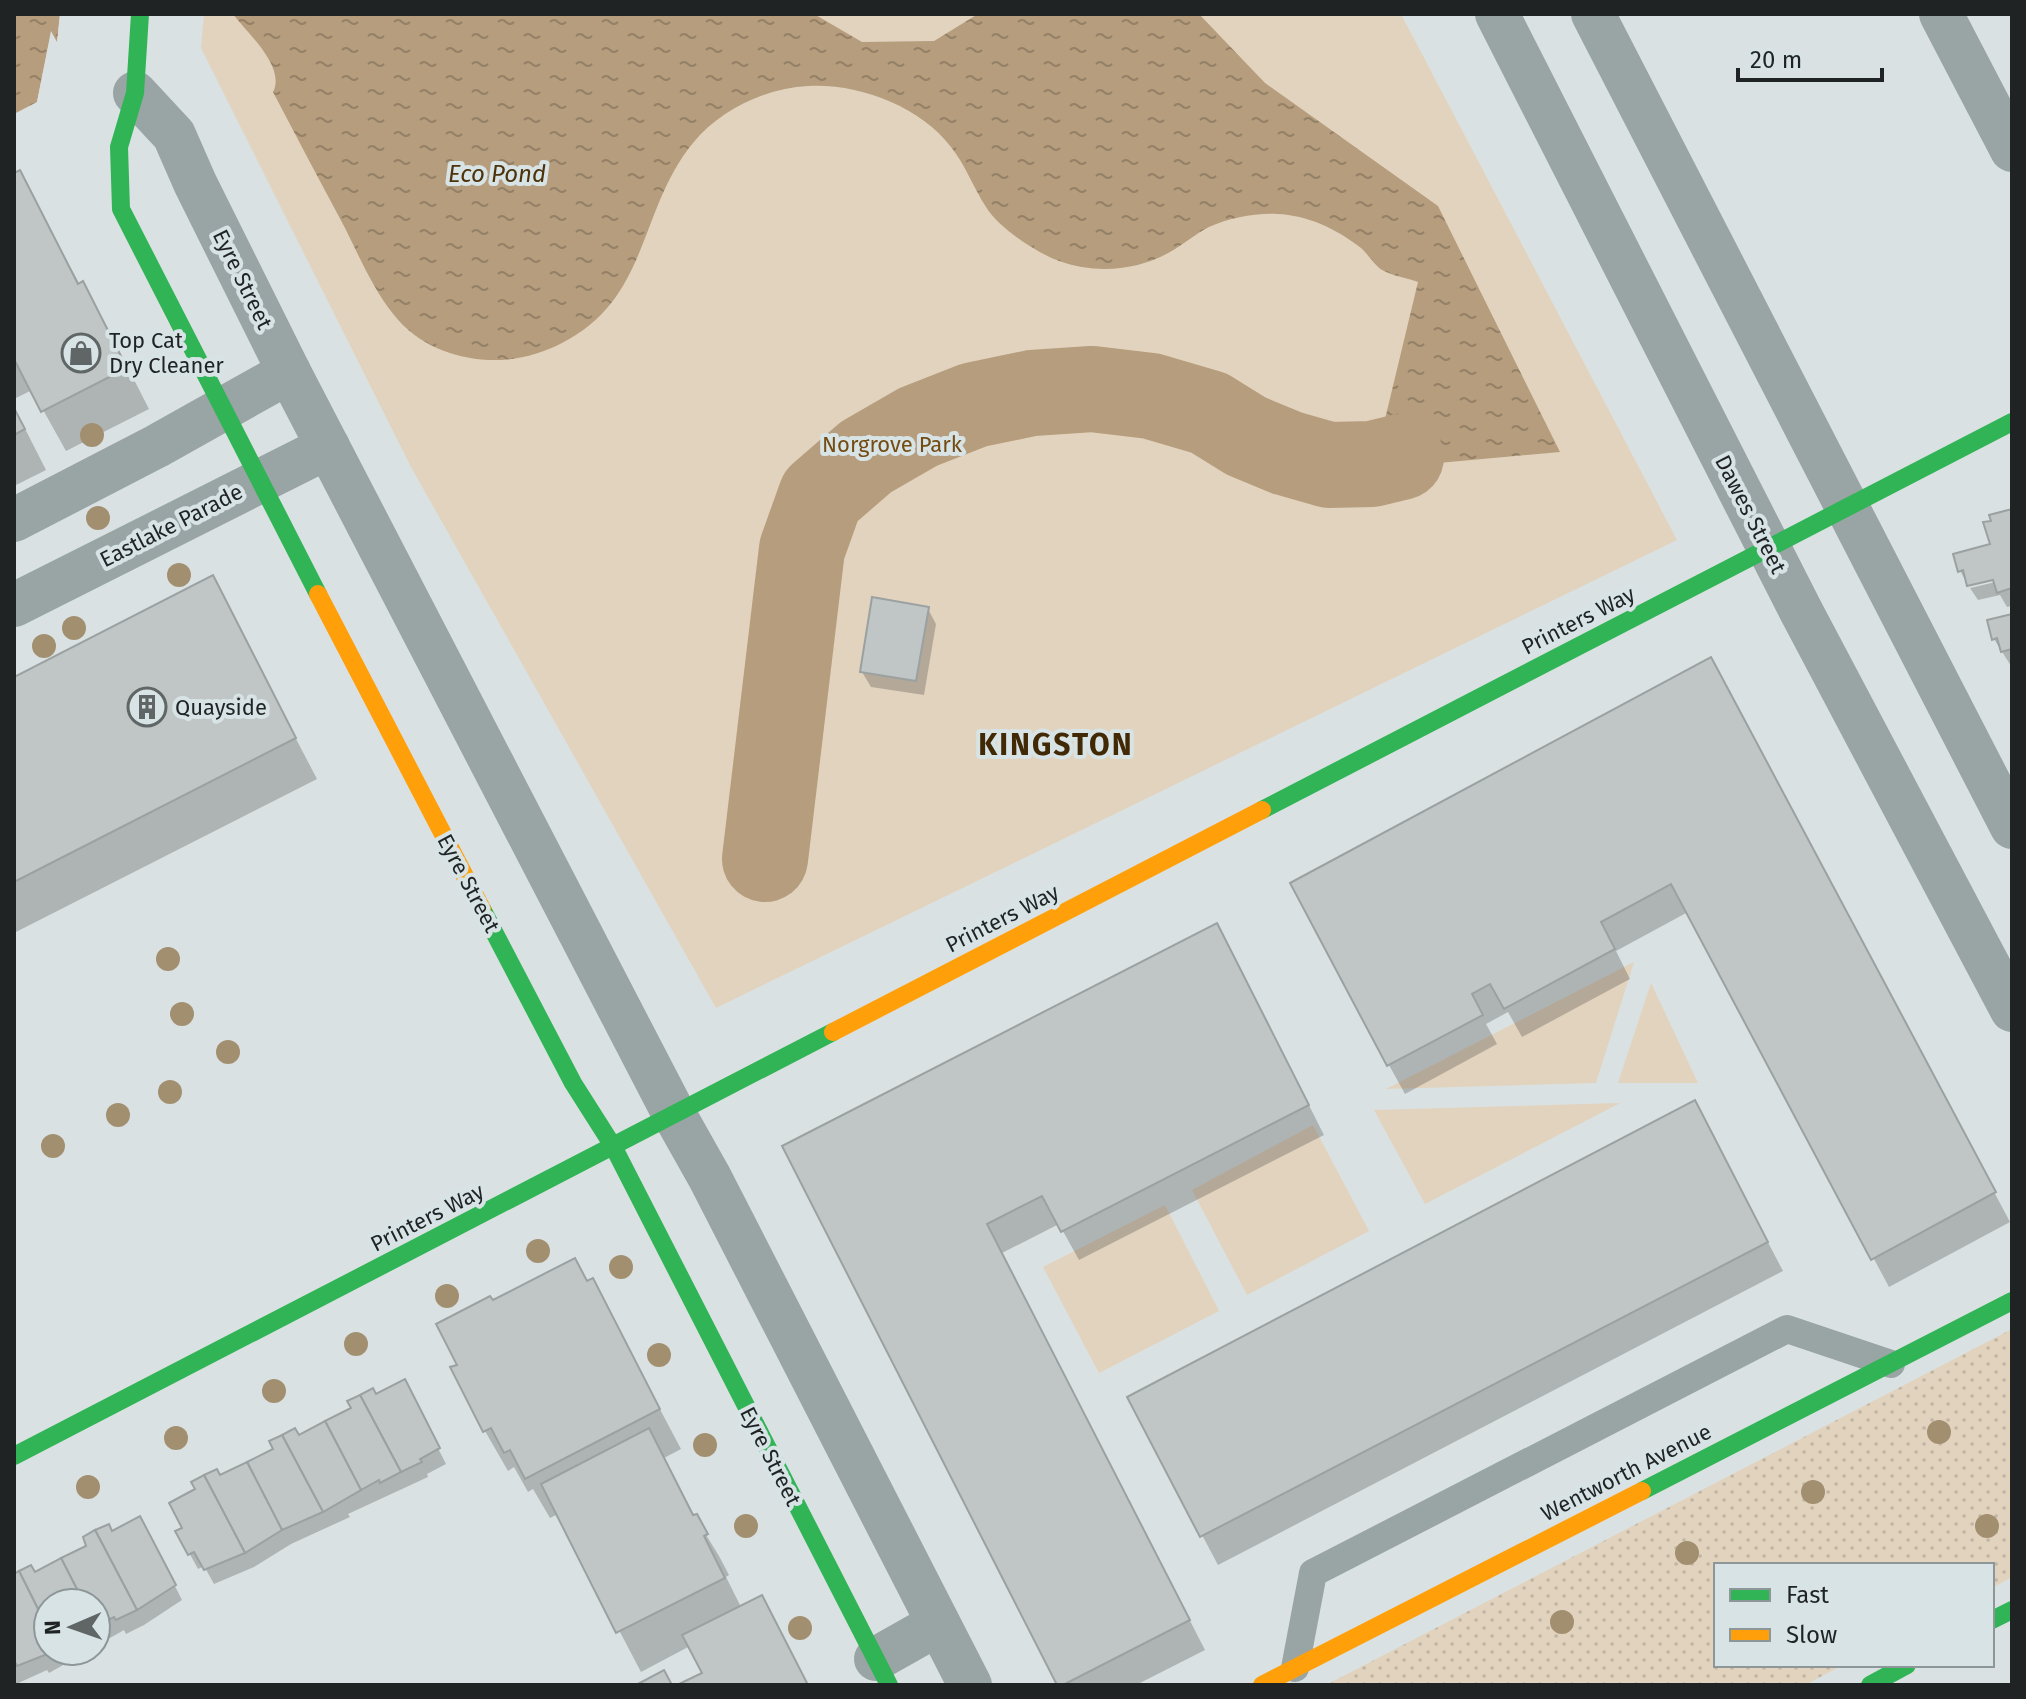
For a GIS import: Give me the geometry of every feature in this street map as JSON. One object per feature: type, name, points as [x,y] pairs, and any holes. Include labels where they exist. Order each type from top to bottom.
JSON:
[{"type":"street","name":"Eyre Street","points":[[140,14],[135,93],[119,147],[121,209],[222,410],[573,1083],[613,1146],[882,1672],[938,1624]]},
{"type":"street","name":"Dawes Street","points":[[1497,14],[1769,548],[2012,1010]]},
{"type":"street","points":[[1593,14],[2012,827]]},
{"type":"street","points":[[1941,14],[2012,150]]},
{"type":"street","name":"Eyre Street","points":[[135,93],[174,135],[289,372],[710,1178],[970,1685]]},
{"type":"street","points":[[14,520],[289,372]]},
{"type":"street","name":"Printers Way","points":[[14,1456],[2012,422]]},
{"type":"street","name":"Eastlake Parade","points":[[14,605],[328,447]]},
{"type":"street","name":"Wentworth Avenue","points":[[1262,1685],[2012,1301]]},
{"type":"street","points":[[1994,1619],[2012,1610]]},
{"type":"street","points":[[1870,1685],[1903,1667]]},
{"type":"lane","points":[[1295,1668],[1313,1573],[1787,1329],[1891,1364]]},
{"type":"green space","name":"Norgrove Park","points":[[204,14],[1401,14],[1677,540],[716,1008],[411,467],[201,48]]},
{"type":"green space","points":[[1634,962],[1596,1083],[1386,1089]]},
{"type":"green space","points":[[1651,983],[1698,1083],[1618,1083]]},
{"type":"green space","points":[[1620,1103],[1425,1204],[1374,1110]]},
{"type":"green space","points":[[1313,1125],[1369,1231],[1247,1295],[1192,1190]]},
{"type":"green space","points":[[1165,1205],[1219,1311],[1099,1373],[1043,1267]]},
{"type":"green space","points":[[2012,1329],[2012,1577],[1994,1587],[1994,1563],[1714,1563],[1714,1667],[1839,1667],[1805,1685],[1326,1685]]},
{"type":"water","points":[[14,14],[60,14],[57,44],[51,33],[37,102],[14,114]]},
{"type":"water","name":"Eco Pond","points":[[233,14],[814,14],[862,42],[934,41],[978,14],[1199,14],[1265,83],[1438,206],[1560,452],[1373,469],[1418,282],[1382,270],[1361,248],[1332,229],[1299,217],[1277,214],[1251,215],[1217,224],[1157,258],[1130,267],[1087,268],[1059,261],[1008,231],[992,215],[951,147],[923,120],[887,100],[847,88],[827,86],[792,88],[760,96],[730,111],[704,131],[675,169],[628,278],[612,302],[591,324],[562,343],[526,356],[488,360],[449,353],[413,334],[380,295],[273,92],[276,82],[270,62]]},
{"type":"pier","points":[[60,14],[64,14],[61,45],[56,48],[53,44],[41,100],[37,102],[51,31],[57,42]]},
{"type":"building","points":[[20,170],[78,284],[83,281],[127,368],[41,412],[14,359],[14,173]]},
{"type":"building","points":[[14,408],[25,429],[14,435]]},
{"type":"building","points":[[2012,509],[2012,588],[1997,593],[1993,580],[1967,586],[1963,570],[1958,572],[1953,554],[1990,544],[1983,522],[1991,521],[1989,515]]},
{"type":"building","name":"Quayside","points":[[213,575],[296,738],[14,882],[14,677]]},
{"type":"building","points":[[872,597],[929,607],[916,681],[860,672]]},
{"type":"building","points":[[2012,614],[2012,649],[2001,652],[1997,638],[1992,640],[1987,620]]},
{"type":"building","points":[[1711,657],[1996,1192],[1871,1260],[1671,884],[1601,922],[1615,949],[1504,1009],[1490,984],[1472,994],[1483,1015],[1387,1066],[1290,883]]},
{"type":"building","points":[[1217,923],[1309,1105],[1061,1232],[1042,1196],[987,1224],[1190,1620],[1063,1685],[1057,1685],[782,1146]]},
{"type":"building","points":[[1695,1100],[1768,1242],[1200,1537],[1127,1397]]},
{"type":"building","points":[[575,1258],[587,1281],[593,1278],[660,1409],[525,1479],[510,1450],[504,1453],[491,1428],[483,1432],[450,1367],[457,1365],[436,1324],[490,1296],[493,1300]]},
{"type":"building","points":[[405,1379],[440,1448],[420,1459],[422,1462],[401,1472],[360,1395],[373,1388],[376,1394]]},
{"type":"building","points":[[360,1395],[401,1472],[361,1490],[325,1421],[351,1408],[347,1401]]},
{"type":"building","points":[[325,1421],[361,1490],[323,1512],[282,1435],[295,1428],[299,1435]]},
{"type":"building","points":[[649,1428],[693,1515],[697,1514],[708,1534],[704,1536],[725,1578],[616,1633],[541,1484]]},
{"type":"building","points":[[282,1435],[323,1512],[282,1530],[247,1462],[273,1449],[269,1441]]},
{"type":"building","points":[[247,1462],[282,1530],[245,1553],[204,1475],[217,1469],[220,1475]]},
{"type":"building","points":[[204,1475],[245,1553],[204,1570],[194,1552],[188,1555],[175,1531],[182,1528],[169,1503],[195,1489],[191,1482]]},
{"type":"building","points":[[140,1516],[176,1585],[137,1610],[95,1530],[109,1524],[112,1531]]},
{"type":"building","points":[[95,1530],[137,1610],[116,1620],[112,1618],[112,1587],[76,1587],[61,1558],[86,1546],[83,1537]]},
{"type":"building","points":[[61,1558],[76,1587],[32,1587],[32,1597],[19,1571],[31,1565],[35,1572]]},
{"type":"building","points":[[19,1571],[32,1597],[32,1660],[17,1666],[14,1660],[14,1574]]},
{"type":"building","points":[[762,1595],[808,1685],[677,1685],[702,1673],[682,1635]]},
{"type":"building","points":[[664,1670],[672,1685],[636,1685]]},
{"type":"waterway","points":[[765,859],[802,549],[821,496],[866,457],[918,427],[974,405],[1032,393],[1092,389],[1151,396],[1209,413],[1246,436],[1287,453],[1329,465],[1372,464],[1401,457]]},
{"type":"traffic: fast","points":[[140,14],[135,93],[119,147],[121,209],[318,594]]},
{"type":"traffic: fast","points":[[1262,810],[2012,422]]},
{"type":"traffic: fast","points":[[482,909],[573,1083],[613,1146],[889,1685]]},
{"type":"traffic: fast","points":[[14,1456],[833,1032]]},
{"type":"traffic: fast","points":[[1642,1491],[2012,1301]]},
{"type":"traffic: fast","points":[[1994,1619],[2012,1610]]},
{"type":"traffic: fast","points":[[1870,1685],[1903,1667]]},
{"type":"traffic: slow","points":[[318,594],[482,909]]},
{"type":"traffic: slow","points":[[833,1032],[1262,810]]},
{"type":"traffic: slow","points":[[1262,1685],[1642,1491]]},
{"type":"place","name":"Top Cat Dry Cleaner","points":[[81,353]]},
{"type":"place","name":"Quayside","points":[[147,707]]},
{"type":"district","name":"KINGSTON","points":[[1056,745]]}]
